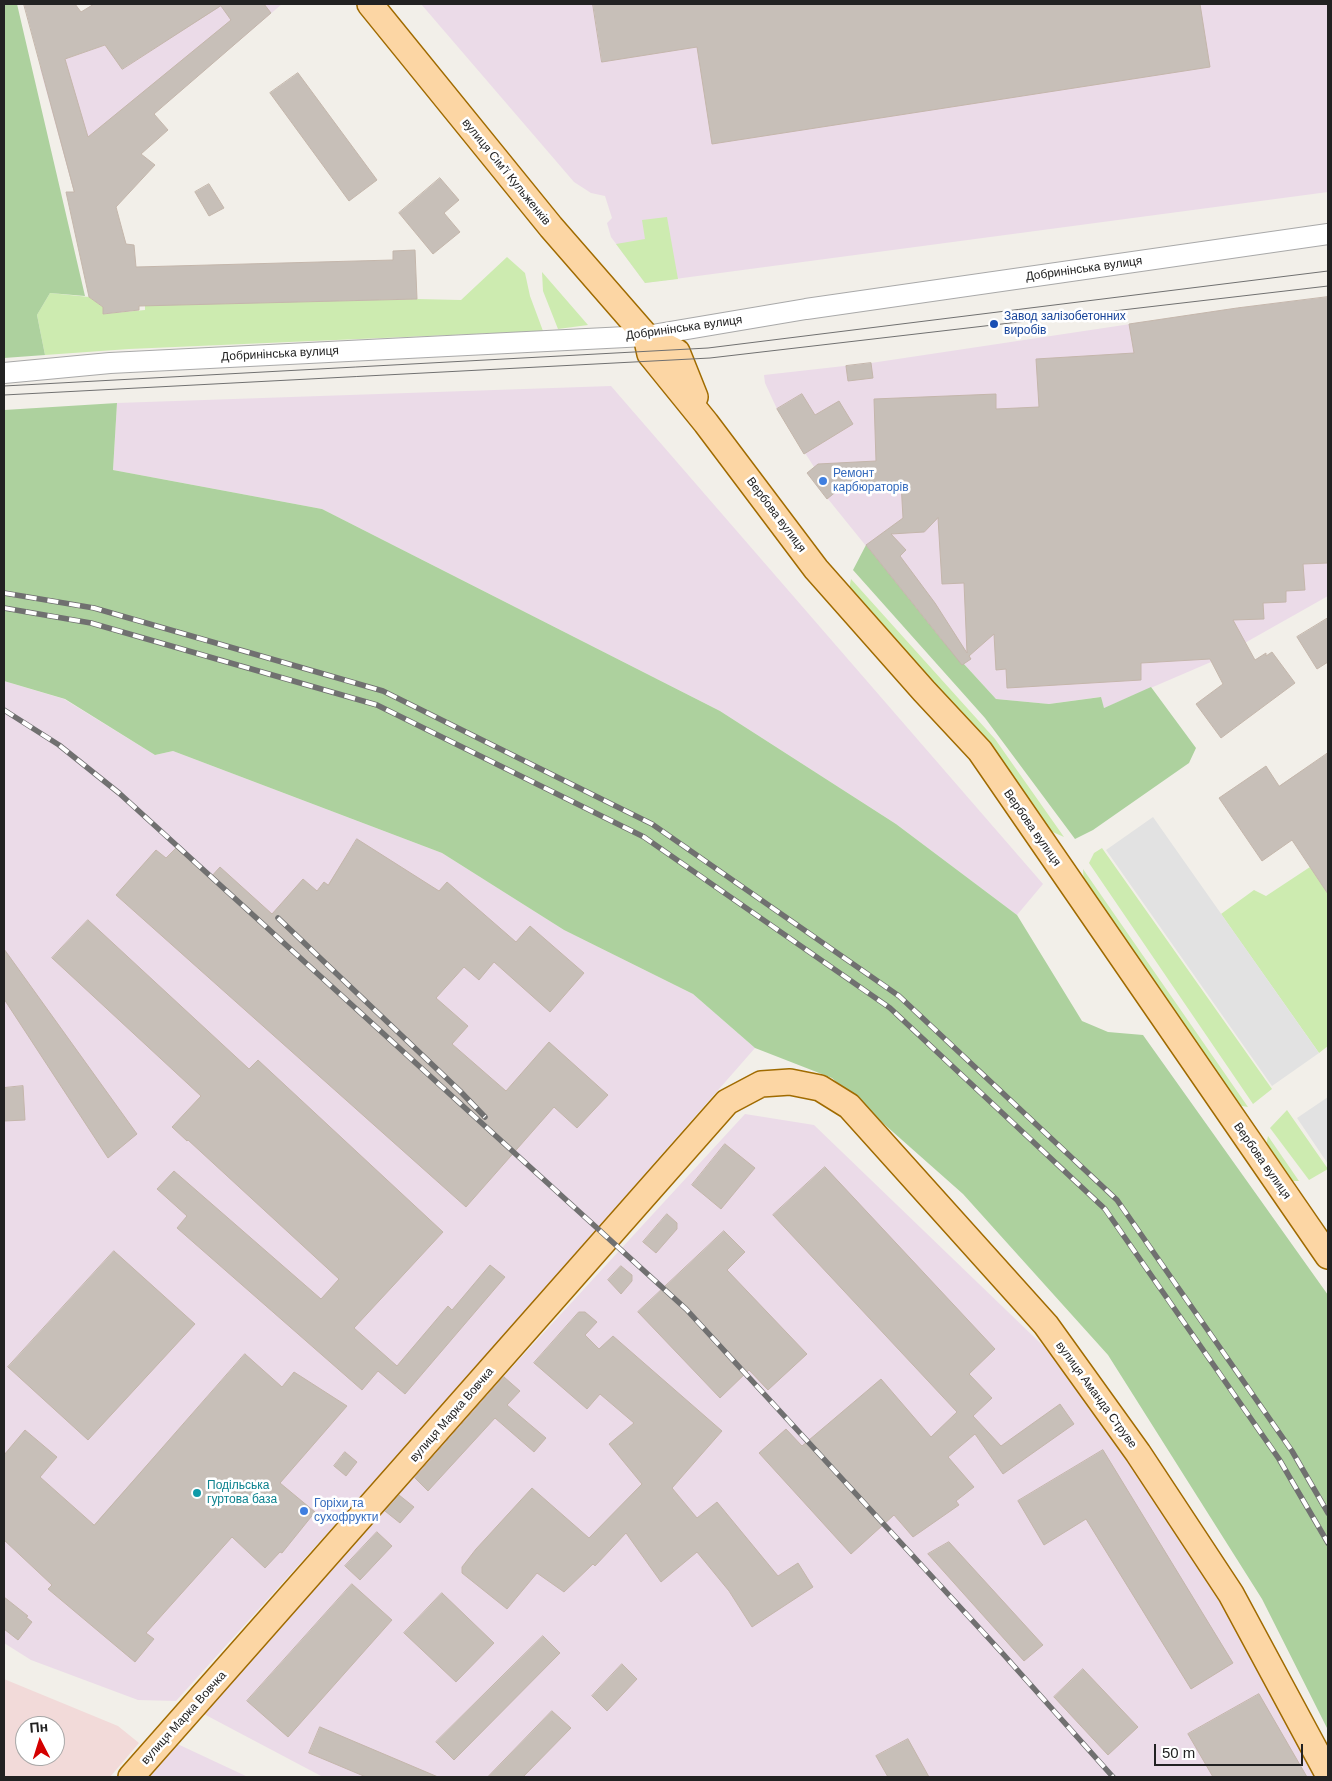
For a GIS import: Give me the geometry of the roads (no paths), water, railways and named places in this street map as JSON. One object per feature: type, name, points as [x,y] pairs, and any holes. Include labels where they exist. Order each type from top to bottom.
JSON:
[{"type":"main road","name":"вулиця Сімʼї Кульженків","points":[[370,4],[551,227],[646,336]]},
{"type":"main road","name":"Вербова вулиця","points":[[646,336],[650,354],[706,423],[816,569],[980,751],[1328,1256]]},
{"type":"main road","name":"вулиця Аманда Струве","points":[[790,1082],[820,1088],[849,1106],[1046,1325],[1138,1453],[1231,1594],[1328,1774]]},
{"type":"main road","name":"вулиця Марка Вовчка","points":[[131,1777],[727,1102],[760,1084],[790,1082]]},
{"type":"street","name":"Добринінська вулиця","points":[[4,373],[110,362],[646,336],[806,309],[1328,234]]},
{"type":"tram line","points":[[4,386],[708,348],[1328,271]]},
{"type":"tram line","points":[[4,395],[710,358],[1328,286]]},
{"type":"railway","points":[[4,593],[94,608],[383,691],[652,824],[899,996],[1117,1200],[1292,1451],[1328,1513]]},
{"type":"railway","points":[[4,608],[91,623],[377,705],[644,837],[890,1008],[1105,1209],[1279,1459],[1328,1543]]},
{"type":"railway","points":[[4,710],[59,745],[119,793],[686,1309],[1004,1655],[1113,1777]]},
{"type":"railway","points":[[278,918],[485,1117]]},
{"type":"place","name":"Завод залізобетонних виробів","points":[[994,324]]},
{"type":"place","name":"Ремонт карбюраторів","points":[[823,481]]},
{"type":"place","name":"Подільська гуртова база","points":[[197,1493]]},
{"type":"place","name":"Горіхи та сухофрукти","points":[[304,1511]]}]
